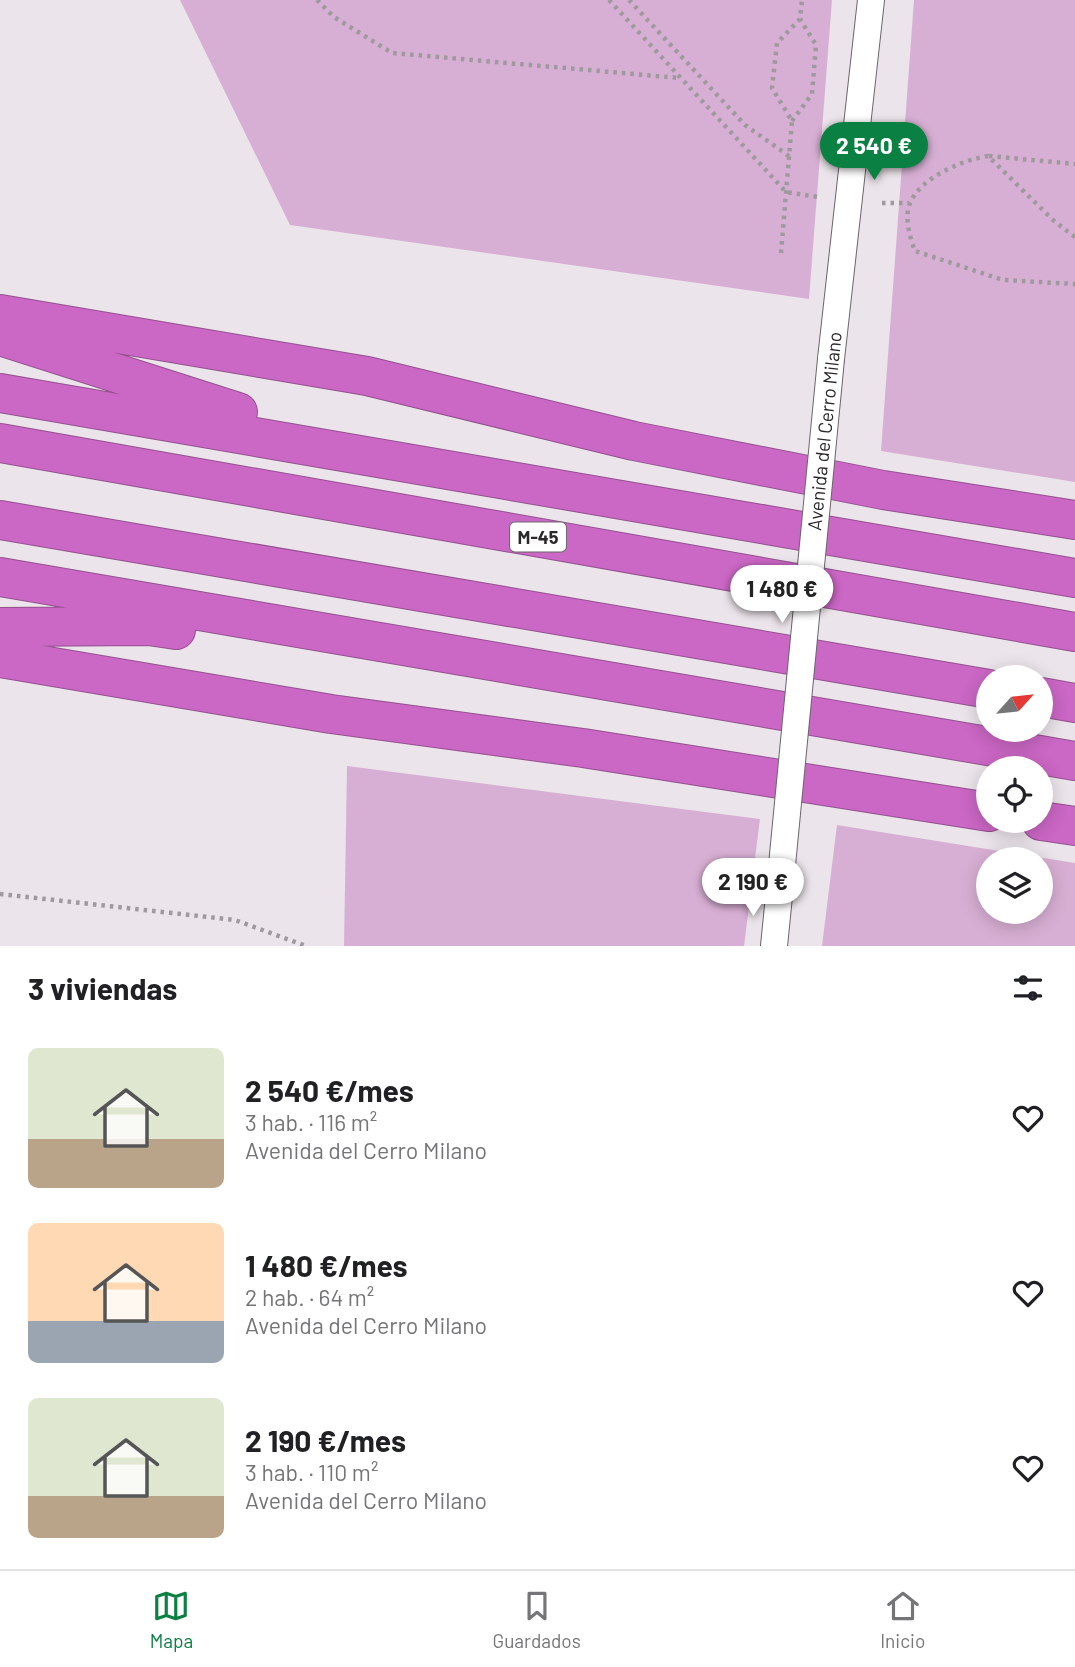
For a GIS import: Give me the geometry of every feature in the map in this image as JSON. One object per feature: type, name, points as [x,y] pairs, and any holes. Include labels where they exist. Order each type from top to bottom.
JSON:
[{"type":"highway","points":[[0,314],[367,376],[634,441],[883,490],[1075,520]]},
{"type":"highway","points":[[0,336],[208,405],[615,500]]},
{"type":"highway","points":[[0,393],[1075,578]]},
{"type":"highway","name":"M-45","points":[[0,443],[1075,632]]},
{"type":"highway","points":[[0,520],[976,687]]},
{"type":"highway","points":[[0,577],[582,679],[1075,761]]},
{"type":"highway","points":[[0,627],[149,626],[582,679]]},
{"type":"highway","points":[[0,658],[331,714],[596,750],[976,810]]},
{"type":"highway","points":[[1054,699],[1075,703]]},
{"type":"highway","points":[[1053,823],[1075,826]]},
{"type":"street","name":"Avenida del Cerro Milano","points":[[774,946],[831,359],[871,0]]},
{"type":"path","points":[[317,0],[334,18],[392,53],[680,78]]},
{"type":"path","points":[[608,0],[786,192],[817,197]]},
{"type":"path","points":[[629,0],[745,125],[789,156]]},
{"type":"path","points":[[792,121],[772,88],[777,43],[800,19],[802,0]]},
{"type":"path","points":[[781,253],[792,121],[811,94],[817,45],[800,19]]},
{"type":"path","points":[[988,156],[1053,220],[1075,237]]},
{"type":"path","points":[[1075,163],[988,156],[967,159],[924,185],[909,203],[908,232],[915,251],[1003,280],[1075,284]]},
{"type":"path","points":[[882,203],[909,203]]},
{"type":"path","points":[[0,894],[235,920],[305,946]]},
{"type":"shaded area","points":[[180,0],[832,0],[809,299],[290,225]]},
{"type":"shaded area","points":[[914,0],[1075,0],[1075,482],[881,451]]},
{"type":"shaded area","points":[[347,766],[760,819],[744,946],[344,946]]},
{"type":"shaded area","points":[[837,825],[976,847],[976,924],[1053,924],[1053,859],[1075,863],[1075,946],[822,946]]}]
